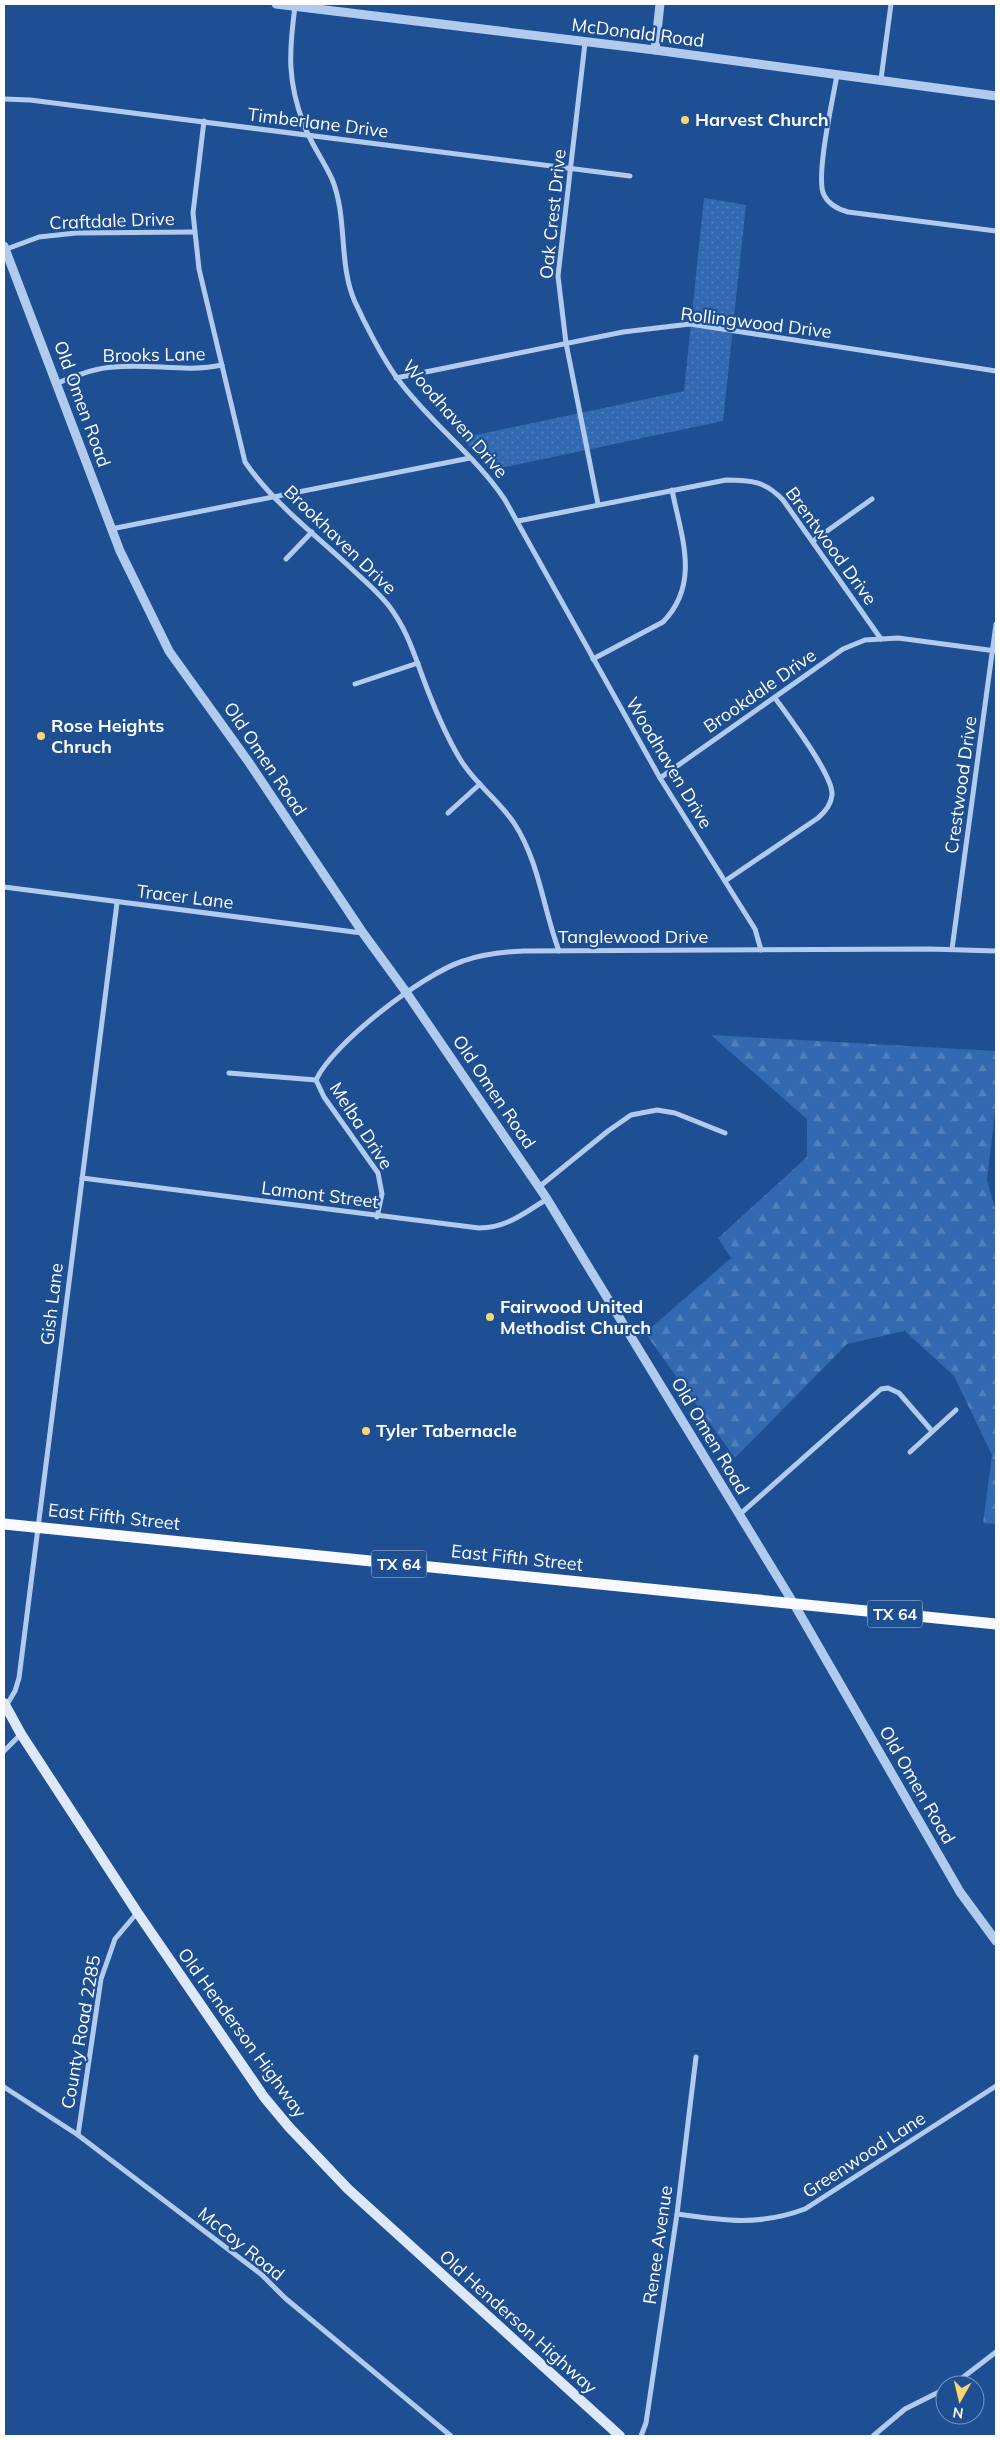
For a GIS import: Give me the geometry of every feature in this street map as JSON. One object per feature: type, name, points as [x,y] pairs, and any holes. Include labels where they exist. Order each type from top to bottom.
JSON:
[{"type":"main road","name":"East Fifth Street","points":[[4,1524],[996,1624]]},
{"type":"main road","name":"Old Henderson Highway","points":[[5,1704],[21,1734],[137,1912],[264,2097],[319,2161],[620,2436]]},
{"type":"street","name":"McDonald Road","points":[[276,4],[654,50],[836,75],[881,79],[996,96]]},
{"type":"street","points":[[654,50],[660,4]]},
{"type":"street","points":[[881,79],[891,4]]},
{"type":"street","name":"Woodhaven Drive","points":[[295,6],[290,46],[291,83],[304,126],[332,180],[337,196],[347,276],[354,299],[396,378],[486,473],[518,521],[592,659],[660,778],[755,929],[761,950]]},
{"type":"street","name":"Oak Crest Drive","points":[[585,43],[558,276],[566,343],[598,504]]},
{"type":"street","points":[[836,75],[821,183],[829,202],[837,209],[848,212],[996,231]]},
{"type":"street","name":"Timberlane Drive","points":[[4,99],[30,100],[204,121],[630,176]]},
{"type":"street","name":"Brookhaven Drive","points":[[204,121],[193,213],[193,232],[199,269],[245,462],[274,496],[388,604],[405,629],[428,691],[460,760],[513,822],[525,843],[535,868],[559,951]]},
{"type":"street","name":"Craftdale Drive","points":[[4,248],[39,237],[76,233],[193,232]]},
{"type":"street","name":"Old Omen Road","points":[[4,248],[58,383],[120,551],[169,651],[248,761],[363,933],[406,992],[547,1199],[794,1604],[960,1892],[996,1941]]},
{"type":"street","name":"Rollingwood Drive","points":[[396,378],[652,327],[690,324],[996,370]]},
{"type":"street","name":"Brooks Lane","points":[[58,383],[93,370],[114,366],[207,369],[222,365]]},
{"type":"street","points":[[111,528],[470,458]]},
{"type":"street","name":"Brentwood Drive","points":[[518,521],[598,504],[733,480],[757,482],[771,488],[783,500],[881,639]]},
{"type":"street","points":[[592,659],[663,622],[672,613],[684,588],[687,572],[685,551],[672,490]]},
{"type":"street","points":[[812,541],[872,500]]},
{"type":"street","points":[[286,559],[312,532]]},
{"type":"street","name":"Crestwood Drive","points":[[952,949],[994,651],[996,624]]},
{"type":"street","points":[[881,639],[912,639],[994,651]]},
{"type":"street","name":"Brookdale Drive","points":[[660,778],[843,649],[865,640],[881,639]]},
{"type":"street","points":[[355,684],[418,663]]},
{"type":"street","points":[[724,881],[818,818],[829,804],[832,794],[827,775],[775,698]]},
{"type":"street","points":[[448,813],[480,784]]},
{"type":"street","name":"Tracer Lane","points":[[4,887],[363,933]]},
{"type":"street","name":"Gish Lane","points":[[5,1704],[15,1691],[19,1678],[118,903]]},
{"type":"street","name":"Tanglewood Drive","points":[[316,1080],[327,1062],[344,1044],[406,992],[461,962],[483,955],[523,951],[952,949],[996,951]]},
{"type":"street","points":[[229,1073],[316,1080]]},
{"type":"street","name":"Melba Drive","points":[[316,1080],[324,1097],[378,1173],[382,1194],[377,1217]]},
{"type":"street","points":[[539,1187],[608,1131],[631,1115],[657,1110],[675,1113],[725,1133]]},
{"type":"street","name":"Lamont Street","points":[[82,1178],[377,1217],[495,1228],[506,1225],[547,1199]]},
{"type":"street","points":[[739,1515],[881,1389],[888,1388],[898,1393],[932,1431]]},
{"type":"street","points":[[910,1452],[956,1410]]},
{"type":"street","points":[[4,1751],[21,1734]]},
{"type":"street","name":"County Road 2285","points":[[78,2135],[101,1979],[115,1939],[137,1912]]},
{"type":"street","name":"Renee Avenue","points":[[641,2436],[646,2423],[677,2214],[696,2057]]},
{"type":"street","name":"Greenwood Lane","points":[[677,2214],[739,2222],[784,2217],[805,2209],[996,2086]]},
{"type":"street","name":"McCoy Road","points":[[4,2087],[78,2135],[262,2275],[285,2298],[451,2436]]},
{"type":"street","points":[[966,2375],[996,2352]]},
{"type":"street","points":[[873,2436],[905,2409],[935,2394]]},
{"type":"green space","points":[[704,198],[746,205],[723,421],[491,470],[462,438],[684,391]]},
{"type":"green space","points":[[711,1035],[996,1051],[996,1104],[987,1180],[996,1212],[996,1524],[983,1523],[992,1455],[954,1376],[905,1331],[847,1344],[735,1458],[645,1333],[731,1258],[718,1238],[807,1157],[807,1119]]},
{"type":"place","name":"Harvest Church","points":[[685,120]]},
{"type":"place","name":"Rose Heights Chruch","points":[[41,736]]},
{"type":"place","name":"Fairwood United Methodist Church","points":[[490,1317]]},
{"type":"place","name":"Tyler Tabernacle","points":[[366,1431]]}]
